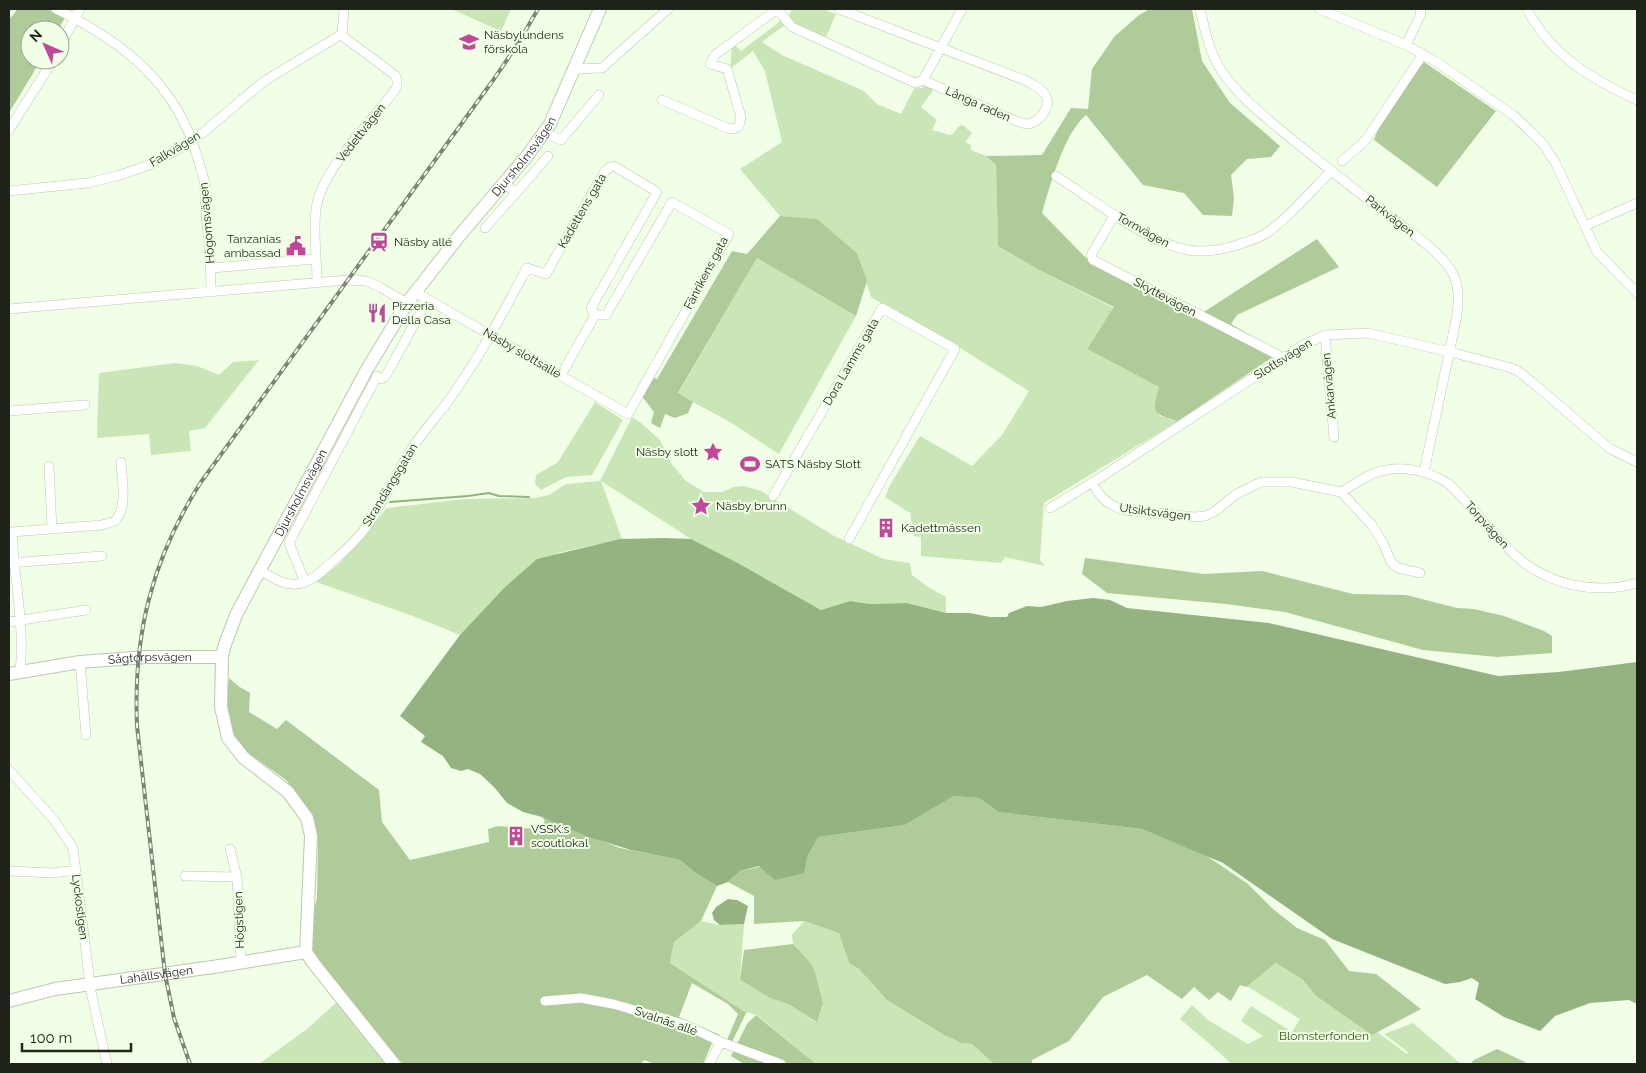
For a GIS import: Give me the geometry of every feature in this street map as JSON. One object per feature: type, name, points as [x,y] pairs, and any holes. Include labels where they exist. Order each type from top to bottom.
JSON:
[{"type":"street","name":"Högomsvägen","points":[[56,9],[108,38],[147,70],[166,91],[178,110],[193,141],[204,181],[205,210],[212,268],[211,292]]},
{"type":"street","points":[[70,27],[80,9]]},
{"type":"street","points":[[342,34],[344,9]]},
{"type":"street","name":"Djursholmsvägen","points":[[306,952],[311,836],[307,818],[288,792],[244,758],[228,738],[221,708],[222,657],[236,615],[374,356],[407,303],[421,295],[544,133],[558,107],[600,9]]},
{"type":"street","points":[[574,69],[602,68],[668,9]]},
{"type":"street","name":"Långa raden","points":[[662,100],[727,128],[734,129],[739,126],[741,117],[727,69],[710,64],[715,55],[777,9],[792,26],[915,83],[923,80],[1016,122],[1032,123],[1045,111],[1047,97],[1027,81],[839,9]]},
{"type":"street","points":[[923,80],[962,9]]},
{"type":"street","name":"Parkvägen","points":[[1200,9],[1212,54],[1221,70],[1238,92],[1252,106],[1331,171],[1414,235],[1436,254],[1453,274],[1458,289],[1458,304],[1450,352],[1424,472]]},
{"type":"street","points":[[1319,9],[1406,45],[1438,63],[1513,115],[1544,144],[1562,176],[1597,252],[1637,293]]},
{"type":"street","points":[[1406,45],[1421,14],[1420,9]]},
{"type":"street","points":[[1527,9],[1546,39],[1581,70],[1606,86],[1637,100]]},
{"type":"street","name":"Falkvägen","points":[[9,191],[87,183],[117,176],[149,165],[193,141],[263,82],[342,34]]},
{"type":"street","name":"Vedettvägen","points":[[317,282],[315,259],[316,207],[321,192],[330,172],[354,139],[389,98],[396,87],[397,80],[394,75],[342,34]]},
{"type":"street","points":[[1342,161],[1365,141],[1422,54]]},
{"type":"street","points":[[9,130],[46,70]]},
{"type":"street","points":[[544,133],[561,140],[599,95]]},
{"type":"street","points":[[484,228],[548,156]]},
{"type":"street","name":"Kadettens gata","points":[[490,335],[528,268],[546,274],[604,171],[614,166],[657,192]]},
{"type":"street","name":"Tornvägen","points":[[1056,176],[1152,237],[1178,248],[1202,251],[1225,249],[1263,235],[1295,209],[1331,171]]},
{"type":"street","points":[[504,184],[516,193]]},
{"type":"street","points":[[657,192],[672,202],[606,315],[595,315],[591,308],[657,192]]},
{"type":"street","name":"Fänrikens gata","points":[[628,414],[729,234],[672,202]]},
{"type":"street","points":[[1585,226],[1637,203]]},
{"type":"street","name":"Skyttevägen","points":[[1115,214],[1091,255],[1093,260],[1284,358]]},
{"type":"street","points":[[212,268],[315,259]]},
{"type":"street","points":[[9,309],[347,280],[366,281],[407,303]]},
{"type":"street","points":[[259,570],[285,584],[305,582],[289,543],[377,376],[381,379],[385,377],[420,314],[421,295]]},
{"type":"street","name":"Näsby slottsallé","points":[[421,295],[628,414]]},
{"type":"street","name":"Dora Lamms gata","points":[[773,496],[882,308],[955,349],[849,540]]},
{"type":"street","points":[[561,375],[595,315]]},
{"type":"street","name":"Slottsvägen","points":[[1050,508],[1303,345],[1325,335],[1368,333],[1450,352],[1518,371],[1609,448],[1637,462]]},
{"type":"street","name":"Strandängsgatan","points":[[305,582],[324,569],[348,548],[366,528],[411,449],[457,389],[490,335]]},
{"type":"street","name":"Ankarvägen","points":[[1325,335],[1334,436]]},
{"type":"street","points":[[9,411],[85,405]]},
{"type":"street","points":[[14,673],[22,656],[11,562],[10,532],[102,525],[115,521],[120,514],[123,500],[121,462]]},
{"type":"street","points":[[49,466],[52,529]]},
{"type":"street","name":"Torpvägen","points":[[1341,492],[1373,474],[1388,470],[1406,469],[1424,472],[1440,478],[1449,484],[1515,555],[1529,567],[1550,578],[1574,586],[1594,589],[1637,583]]},
{"type":"street","name":"Utsiktsvägen","points":[[1092,482],[1100,496],[1115,508],[1195,517],[1205,516],[1214,512],[1236,495],[1261,482],[1292,482],[1341,492]]},
{"type":"street","points":[[1341,492],[1372,525],[1383,543],[1391,562],[1398,568],[1420,573]]},
{"type":"street","points":[[11,562],[102,556]]},
{"type":"street","points":[[9,622],[86,610]]},
{"type":"street","name":"Sågtorpsvägen","points":[[14,673],[80,662],[147,657],[222,657]]},
{"type":"street","points":[[80,662],[86,735]]},
{"type":"street","name":"Lyckostigen","points":[[9,770],[54,820],[73,848],[90,984],[107,1064]]},
{"type":"street","name":"Högstigen","points":[[230,849],[237,877],[241,962]]},
{"type":"street","points":[[9,871],[52,873],[75,870]]},
{"type":"street","name":"Högstigen","points":[[185,876],[237,877]]},
{"type":"street","points":[[306,952],[344,1003],[394,1064]]},
{"type":"street","name":"Lahällsvägen","points":[[9,1001],[55,989],[306,952]]},
{"type":"street","name":"Svalnäs allé","points":[[545,1001],[581,998],[613,1004],[686,1025],[721,1042],[781,1064]]},
{"type":"street","points":[[709,1064],[721,1042]]},
{"type":"green space","points":[[451,9],[511,9],[501,31]]},
{"type":"green space","points":[[792,9],[823,9],[836,14],[826,37],[794,23],[789,17]]},
{"type":"green space","points":[[782,20],[785,25],[762,42],[782,55],[864,91],[877,104],[901,114],[915,87],[922,88],[927,84],[935,88],[921,107],[937,120],[932,130],[950,135],[959,126],[963,125],[972,133],[965,142],[971,145],[971,150],[986,156],[996,165],[998,246],[1041,271],[1114,308],[1087,349],[1159,387],[1154,404],[1160,416],[1178,421],[1044,503],[1040,560],[1045,566],[1005,557],[1001,563],[921,556],[921,537],[914,536],[910,513],[885,497],[890,485],[920,436],[972,466],[1002,435],[1029,391],[957,346],[871,297],[857,253],[817,220],[780,216],[740,169],[782,142],[765,71],[753,51],[730,69],[732,48],[735,45],[741,51]]},
{"type":"green space","points":[[757,258],[856,316],[779,454],[730,422],[678,394]]},
{"type":"green space","points":[[259,360],[205,428],[189,431],[191,451],[151,455],[149,434],[97,438],[99,373],[175,363],[197,366],[219,375],[233,362]]},
{"type":"green space","points":[[595,402],[623,420],[592,475],[566,477],[541,490],[535,484],[536,475],[558,462]]},
{"type":"green space","points":[[632,417],[660,440],[671,463],[686,481],[704,492],[722,492],[733,487],[744,486],[761,491],[834,536],[884,559],[910,563],[912,575],[946,597],[946,613],[907,603],[870,604],[850,601],[821,610],[691,539],[601,481],[622,539],[558,553],[503,589],[460,635],[413,616],[316,582],[341,562],[387,508],[465,499],[535,498],[549,495],[566,484],[600,481]]},
{"type":"green space","points":[[701,921],[720,925],[744,924],[740,980],[770,998],[788,1004],[816,1022],[823,1003],[815,973],[811,963],[793,944],[792,935],[804,921],[839,933],[849,963],[859,969],[887,1000],[944,1035],[961,1043],[972,1044],[994,1064],[816,1064],[757,1015],[745,1012],[670,963],[674,942]]},
{"type":"green space","name":"Blomsterfonden","points":[[1276,963],[1303,980],[1316,996],[1372,1035],[1377,1032],[1407,1054],[1408,1052],[1384,1034],[1413,1023],[1461,1064],[1231,1064],[1180,1019],[1192,1005],[1208,1020],[1248,1044],[1263,1036],[1241,1021],[1251,1006],[1292,1032],[1300,1019],[1246,987]]},
{"type":"green space","points":[[337,1002],[386,1064],[259,1064],[307,1029]]},
{"type":"shaded area","points":[[17,9],[48,9],[65,18],[64,20],[20,20],[20,70],[35,70],[9,113],[9,19]]},
{"type":"shaded area","points":[[1150,9],[1192,9],[1202,61],[1230,103],[1280,146],[1271,157],[1247,159],[1231,175],[1234,198],[1232,216],[1203,215],[1184,193],[1143,185],[1086,115],[1078,123],[1065,147],[1042,213],[1085,257],[1125,281],[1196,317],[1317,239],[1339,267],[1237,315],[1231,324],[1280,352],[1178,421],[1163,416],[1156,411],[1155,402],[1159,387],[1087,349],[1114,307],[1041,271],[998,246],[996,165],[986,156],[1042,155],[1071,108],[1088,109],[1092,69],[1114,37],[1139,15]]},
{"type":"shaded area","points":[[1424,62],[1496,111],[1437,187],[1374,140],[1381,122]]},
{"type":"shaded area","points":[[780,216],[817,219],[857,253],[867,281],[856,316],[757,258],[678,393],[693,402],[688,413],[675,418],[665,414],[660,428],[651,423],[654,412],[641,395],[651,376],[657,379],[732,251],[747,254]]},
{"type":"shaded area","points":[[620,539],[691,539],[821,610],[850,601],[870,604],[907,603],[946,613],[970,613],[990,617],[1007,617],[1009,613],[1027,606],[1041,607],[1093,598],[1110,600],[1127,608],[1269,623],[1498,676],[1559,672],[1637,662],[1637,1004],[1629,1000],[1590,1003],[1555,1016],[1540,1031],[1504,1017],[1475,999],[1479,983],[1472,978],[1445,984],[1332,939],[1223,863],[1142,829],[998,812],[979,798],[954,796],[905,825],[818,837],[807,857],[804,873],[775,880],[759,866],[740,871],[728,882],[717,886],[694,872],[680,860],[631,850],[586,836],[542,817],[523,812],[507,803],[480,774],[468,769],[461,771],[451,768],[443,756],[421,742],[425,736],[400,716],[460,635],[503,589],[537,559]]},
{"type":"shaded area","points":[[1085,558],[1204,574],[1262,571],[1353,594],[1406,595],[1457,608],[1474,609],[1504,616],[1544,631],[1552,636],[1552,653],[1497,657],[1423,650],[1285,612],[1226,604],[1107,593],[1082,574]]},
{"type":"shaded area","points":[[229,678],[250,693],[249,712],[277,729],[286,720],[379,790],[382,822],[410,860],[489,842],[488,829],[498,826],[539,829],[545,821],[542,817],[620,848],[680,860],[694,872],[717,886],[701,921],[674,942],[670,963],[745,1012],[747,1011],[732,1042],[727,1040],[738,1014],[728,1004],[692,983],[679,1017],[720,1035],[712,1043],[703,1064],[655,1064],[644,1060],[641,1064],[403,1064],[319,966],[310,944],[312,918],[317,898],[318,838],[306,806],[286,780],[240,747],[231,734],[226,697]]},
{"type":"shaded area","points":[[954,796],[979,798],[998,812],[1142,829],[1204,854],[1248,884],[1273,909],[1297,928],[1325,940],[1349,971],[1376,974],[1421,1009],[1372,1035],[1316,996],[1303,980],[1276,963],[1246,987],[1240,985],[1231,1001],[1218,992],[1209,1000],[1194,987],[1182,999],[1147,975],[1103,997],[1069,1041],[1032,1060],[1032,1064],[994,1064],[972,1044],[961,1043],[944,1035],[887,1000],[859,969],[849,963],[839,933],[804,921],[754,924],[754,896],[728,882],[740,871],[807,857],[817,837],[905,825]]},
{"type":"shaded area","points":[[728,899],[737,900],[748,906],[744,924],[720,925],[714,920],[712,913],[716,907]]},
{"type":"shaded area","points":[[793,944],[811,963],[815,972],[823,1003],[817,1022],[788,1004],[770,998],[740,980],[744,950]]},
{"type":"shaded area","points":[[756,1015],[816,1064],[744,1064],[731,1056],[747,1024]]},
{"type":"shaded area","points":[[1497,1049],[1525,1062],[1525,1064],[1470,1064],[1474,1060]]},
{"type":"waterway","points":[[390,502],[489,493],[499,496],[529,497]]},
{"type":"railway","points":[[190,1064],[174,1018],[165,974],[137,726],[138,660],[149,598],[158,569],[184,511],[201,482],[494,79],[538,9]]},
{"type":"place","name":"Näsbylundens förskola","points":[[469,42]]},
{"type":"place","name":"Näsby allé","points":[[379,242]]},
{"type":"place","name":"Tanzanias ambassad","points":[[296,246]]},
{"type":"place","name":"Pizzeria Della Casa","points":[[377,313]]},
{"type":"place","name":"Näsby slott","points":[[713,452]]},
{"type":"place","name":"SATS Näsby Slott","points":[[750,464]]},
{"type":"place","name":"Näsby brunn","points":[[701,506]]},
{"type":"place","name":"Kadettmässen","points":[[886,528]]},
{"type":"place","name":"VSSK:s scoutlokal","points":[[516,836]]}]
